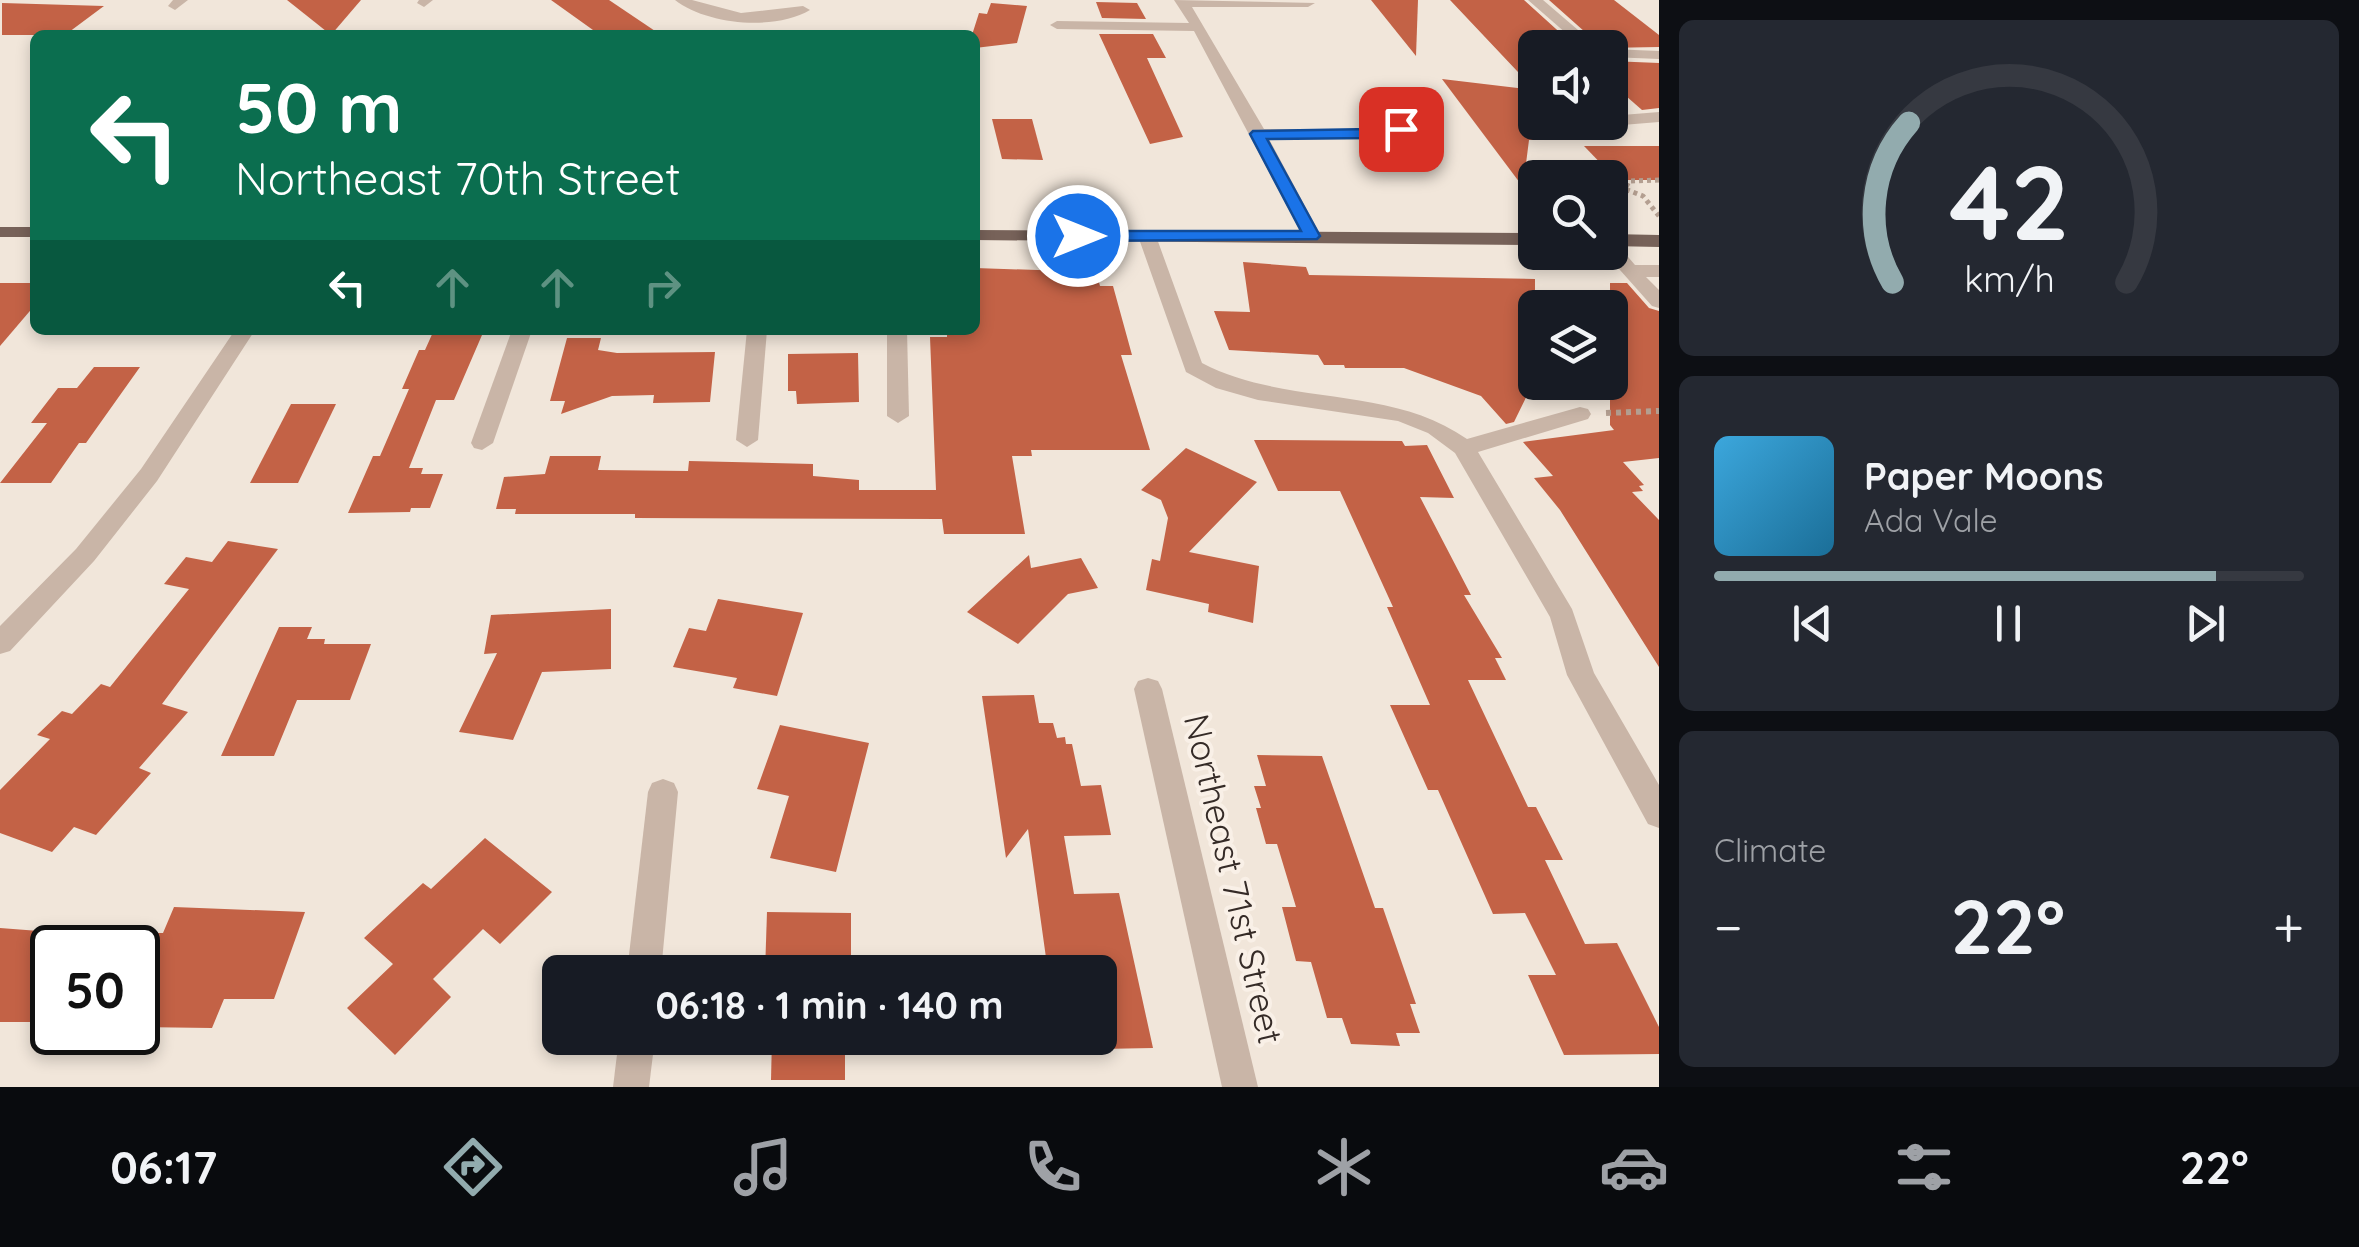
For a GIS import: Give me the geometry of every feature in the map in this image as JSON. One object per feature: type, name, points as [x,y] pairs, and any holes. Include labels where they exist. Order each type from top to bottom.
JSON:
[{"type":"main road","points":[[0,232],[30,232]]},
{"type":"main road","points":[[980,235],[1518,239]]},
{"type":"main road","points":[[1628,240],[1659,241]]},
{"type":"street","points":[[682,0],[716,14],[743,17],[781,16],[803,10]]},
{"type":"street","points":[[1536,0],[1571,30]]},
{"type":"street","points":[[1308,3],[1182,2],[1218,60],[1312,236]]},
{"type":"street","points":[[1057,25],[1196,27]]},
{"type":"street","points":[[1628,54],[1659,55]]},
{"type":"street","points":[[1628,119],[1659,117]]},
{"type":"street","points":[[1258,134],[1372,134],[1401,129]]},
{"type":"street","points":[[1148,236],[1194,367],[1212,380],[1241,389],[1413,418],[1446,430],[1464,448],[1564,616],[1581,674],[1659,814]]},
{"type":"street","points":[[1628,269],[1659,302]]},
{"type":"street","points":[[1630,271],[1659,271]]},
{"type":"street","points":[[0,642],[85,555],[148,476],[242,335]]},
{"type":"street","points":[[482,444],[520,335]]},
{"type":"street","points":[[747,440],[757,335]]},
{"type":"street","points":[[897,335],[898,416]]},
{"type":"street","points":[[1464,448],[1580,414]]},
{"type":"street","name":"Northeast 71st Street","points":[[1148,689],[1240,1087]]},
{"type":"street","points":[[646,955],[663,792]]},
{"type":"street","points":[[631,1087],[634,1055]]},
{"type":"path","points":[[1659,180],[1629,180],[1626,189],[1643,196],[1659,216]]},
{"type":"path","points":[[1580,414],[1659,410]]},
{"type":"building","points":[[287,0],[361,0],[335,30],[325,30]]},
{"type":"building","points":[[551,0],[609,0],[654,30],[593,30]]},
{"type":"building","points":[[1371,0],[1418,0],[1416,56]]},
{"type":"building","points":[[1450,0],[1524,0],[1557,30],[1518,30],[1518,72]]},
{"type":"building","points":[[1549,0],[1614,0],[1659,35],[1659,47],[1628,48],[1628,30],[1583,30]]},
{"type":"building","points":[[1096,2],[1137,3],[1146,19],[1102,18]]},
{"type":"building","points":[[2,3],[104,6],[72,30],[2,35]]},
{"type":"building","points":[[991,3],[1027,6],[1017,43],[980,47],[980,30],[974,30],[979,13],[987,14]]},
{"type":"building","points":[[1099,34],[1153,34],[1166,58],[1147,58],[1183,137],[1150,144]]},
{"type":"building","points":[[1628,62],[1659,63],[1659,108],[1642,110],[1628,98]]},
{"type":"building","points":[[1442,79],[1518,88],[1518,140],[1529,140],[1526,160],[1518,160],[1518,180]]},
{"type":"building","points":[[992,119],[1032,119],[1043,160],[1002,159]]},
{"type":"building","points":[[1584,146],[1659,146],[1659,180],[1628,180],[1628,160],[1598,160]]},
{"type":"building","points":[[1243,262],[1306,267],[1309,275],[1535,279],[1535,290],[1518,290],[1518,400],[1525,400],[1514,422],[1506,424],[1481,396],[1404,368],[1345,368],[1324,365],[1318,355],[1229,350],[1214,311],[1250,312]]},
{"type":"building","points":[[980,268],[1096,272],[1100,286],[1113,286],[1132,355],[1121,355],[1150,450],[1031,450],[1032,456],[1012,456],[1025,534],[944,534],[942,519],[635,518],[635,514],[515,514],[516,509],[496,509],[504,477],[545,474],[550,456],[601,456],[598,470],[688,471],[689,461],[813,464],[813,476],[859,480],[859,490],[936,490],[930,337],[980,335]]},
{"type":"building","points":[[0,283],[30,283],[30,311],[0,346]]},
{"type":"building","points":[[1610,283],[1627,283],[1649,308],[1659,311],[1659,458],[1623,462],[1644,485],[1639,486],[1643,491],[1632,492],[1659,520],[1659,667],[1560,510],[1534,478],[1553,476],[1523,442],[1614,430],[1610,425],[1610,400],[1628,400],[1628,290],[1610,290]]},
{"type":"building","points":[[432,335],[482,335],[454,400],[436,400],[409,468],[423,468],[421,474],[443,474],[430,508],[348,513],[373,456],[380,456],[409,389],[402,389],[419,350],[425,350]]},
{"type":"building","points":[[567,338],[601,338],[598,350],[617,353],[715,352],[710,402],[653,403],[654,395],[612,396],[561,414],[565,401],[550,401]]},
{"type":"building","points":[[858,353],[859,402],[797,404],[796,391],[788,391],[788,354]]},
{"type":"building","points":[[94,367],[140,367],[86,443],[79,443],[51,483],[0,483],[47,423],[31,423],[58,388],[77,388]]},
{"type":"building","points":[[291,404],[336,404],[298,483],[250,483]]},
{"type":"building","points":[[1254,440],[1402,441],[1405,446],[1427,445],[1454,498],[1420,497],[1471,595],[1464,595],[1502,658],[1495,658],[1506,680],[1468,680],[1528,807],[1536,807],[1563,860],[1545,860],[1585,944],[1617,943],[1659,1027],[1659,1054],[1564,1055],[1528,975],[1556,975],[1525,913],[1493,914],[1438,790],[1428,790],[1390,705],[1430,705],[1387,607],[1393,607],[1340,491],[1278,491]]},
{"type":"building","points":[[1186,448],[1257,482],[1189,552],[1259,566],[1253,623],[1208,612],[1209,604],[1146,590],[1152,559],[1160,561],[1168,518],[1161,500],[1141,490]]},
{"type":"building","points":[[228,541],[278,549],[162,704],[188,712],[139,768],[151,773],[96,835],[74,827],[52,852],[0,833],[0,790],[50,739],[37,735],[62,711],[72,714],[101,684],[110,687],[189,589],[164,584],[186,557],[212,562]]},
{"type":"building","points":[[1029,555],[1031,568],[1081,558],[1098,588],[1068,594],[1018,644],[967,612]]},
{"type":"building","points":[[718,599],[803,613],[777,696],[733,688],[737,678],[673,667],[689,628],[706,631]]},
{"type":"building","points":[[611,609],[611,669],[542,672],[513,740],[459,732],[497,653],[484,654],[491,615]]},
{"type":"building","points":[[279,627],[312,627],[307,639],[325,639],[324,644],[371,644],[350,700],[297,700],[274,756],[221,756]]},
{"type":"building","points":[[1034,695],[1039,723],[1053,723],[1057,738],[1065,737],[1066,744],[1072,744],[1081,786],[1101,785],[1111,835],[1064,836],[1074,894],[1119,893],[1153,1048],[1117,1049],[1117,955],[1046,955],[1028,829],[1006,858],[982,696]]},
{"type":"building","points":[[780,725],[869,743],[836,872],[770,858],[789,796],[757,789]]},
{"type":"building","points":[[1257,755],[1322,756],[1375,908],[1383,908],[1416,1004],[1410,1004],[1420,1033],[1396,1033],[1400,1046],[1351,1044],[1342,1018],[1327,1018],[1311,962],[1296,961],[1282,907],[1296,907],[1277,844],[1266,844],[1256,808],[1261,808],[1254,786],[1266,786]]},
{"type":"building","points":[[485,838],[552,892],[500,944],[483,929],[433,979],[451,997],[395,1055],[347,1008],[393,964],[364,938],[423,883],[431,889]]},
{"type":"building","points":[[174,907],[305,912],[274,999],[224,999],[212,1028],[160,1027],[163,933]]},
{"type":"building","points":[[767,912],[851,913],[851,955],[766,955]]},
{"type":"building","points":[[0,928],[30,930],[30,1022],[0,1022]]},
{"type":"building","points":[[772,1055],[845,1055],[845,1080],[771,1080]]},
{"type":"route","points":[[1078,236],[1312,236],[1258,134],[1372,134],[1401,129]]}]
